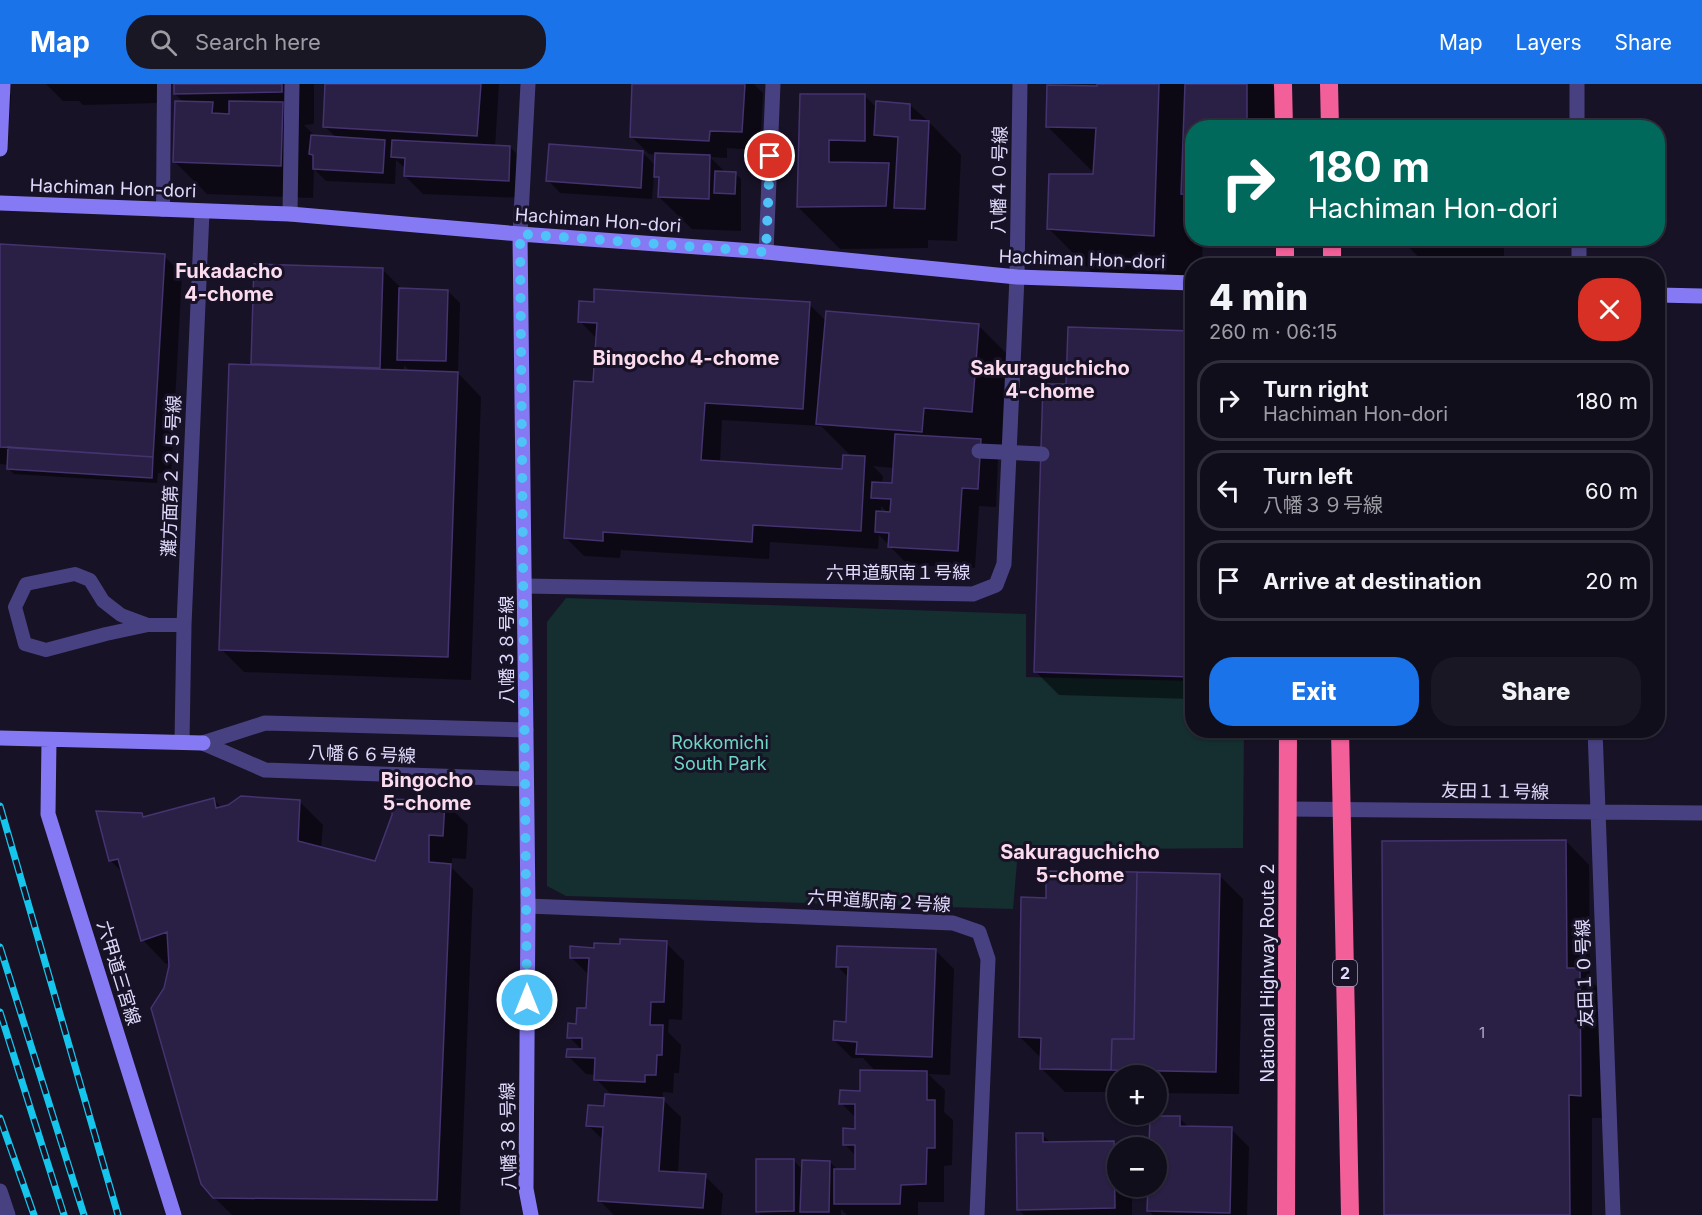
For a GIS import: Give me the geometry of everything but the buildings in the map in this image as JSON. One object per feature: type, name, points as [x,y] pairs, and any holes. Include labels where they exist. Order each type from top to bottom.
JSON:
[{"type":"highway","points":[[1283,84],[1284,120]]},
{"type":"highway","points":[[1329,84],[1330,120]]},
{"type":"highway","name":"National Highway Route 2","points":[[1286,1215],[1288,738]]},
{"type":"highway","name":"2","points":[[1340,738],[1350,1215]]},
{"type":"street","points":[[0,149],[3,84]]},
{"type":"street","points":[[290,213],[292,84]]},
{"type":"street","name":"八幡３８号線","points":[[528,84],[520,234],[528,906],[526,1189],[531,1215]]},
{"type":"street","points":[[766,252],[773,84]]},
{"type":"street","name":"八幡４０号線","points":[[1017,277],[1020,84]]},
{"type":"street","points":[[1577,84],[1577,120]]},
{"type":"street","name":"Hachiman Hon-dori","points":[[0,203],[202,212],[290,213],[520,234],[766,252],[1017,277],[1185,283]]},
{"type":"street","name":"灘方面第２２５号線","points":[[182,741],[184,625],[202,212]]},
{"type":"street","name":"六甲道駅南１号線","points":[[525,586],[974,594],[996,585],[1004,564],[1017,277]]},
{"type":"street","points":[[1665,295],[1702,296]]},
{"type":"street","points":[[979,451],[1042,454]]},
{"type":"street","name":"八幡６６号線","points":[[203,743],[265,723],[526,730]]},
{"type":"street","name":"八幡６６号線","points":[[0,738],[203,743],[265,770],[525,779]]},
{"type":"street","name":"友田１０号線","points":[[1595,738],[1613,1215]]},
{"type":"street","name":"六甲道三宮線","points":[[49,740],[48,814],[174,1215]]},
{"type":"street","name":"友田１１号線","points":[[1288,809],[1702,813]]},
{"type":"street","name":"六甲道駅南２号線","points":[[528,906],[953,923],[979,932],[988,959],[977,1215]]},
{"type":"street","points":[[0,1191],[8,1215]]},
{"type":"lane","points":[[163,210],[164,84]]},
{"type":"lane","points":[[148,626],[120,615],[103,601],[90,580],[75,574],[26,584],[15,607],[25,644],[46,650],[106,634],[148,626],[184,625]]},
{"type":"green space","name":"Rokkomichi South Park","points":[[566,598],[1026,614],[1026,677],[1185,681],[1185,738],[1244,738],[1243,848],[1018,850],[1013,909],[566,896],[547,886],[547,622]]},
{"type":"railway","points":[[0,806],[118,1215]]},
{"type":"railway","points":[[0,947],[84,1215]]},
{"type":"railway","points":[[0,1012],[64,1215]]},
{"type":"railway","points":[[0,1118],[34,1215]]},
{"type":"district","name":"Fukadacho 4-chome","points":[[229,282]]},
{"type":"district","name":"Bingocho 4-chome","points":[[686,358]]},
{"type":"district","name":"Sakuraguchicho 4-chome","points":[[1050,380]]},
{"type":"district","name":"Bingocho 5-chome","points":[[427,792]]},
{"type":"district","name":"Sakuraguchicho 5-chome","points":[[1080,864]]},
{"type":"route","points":[[527,1000],[528,906],[520,234],[766,252],[770,156]]}]
